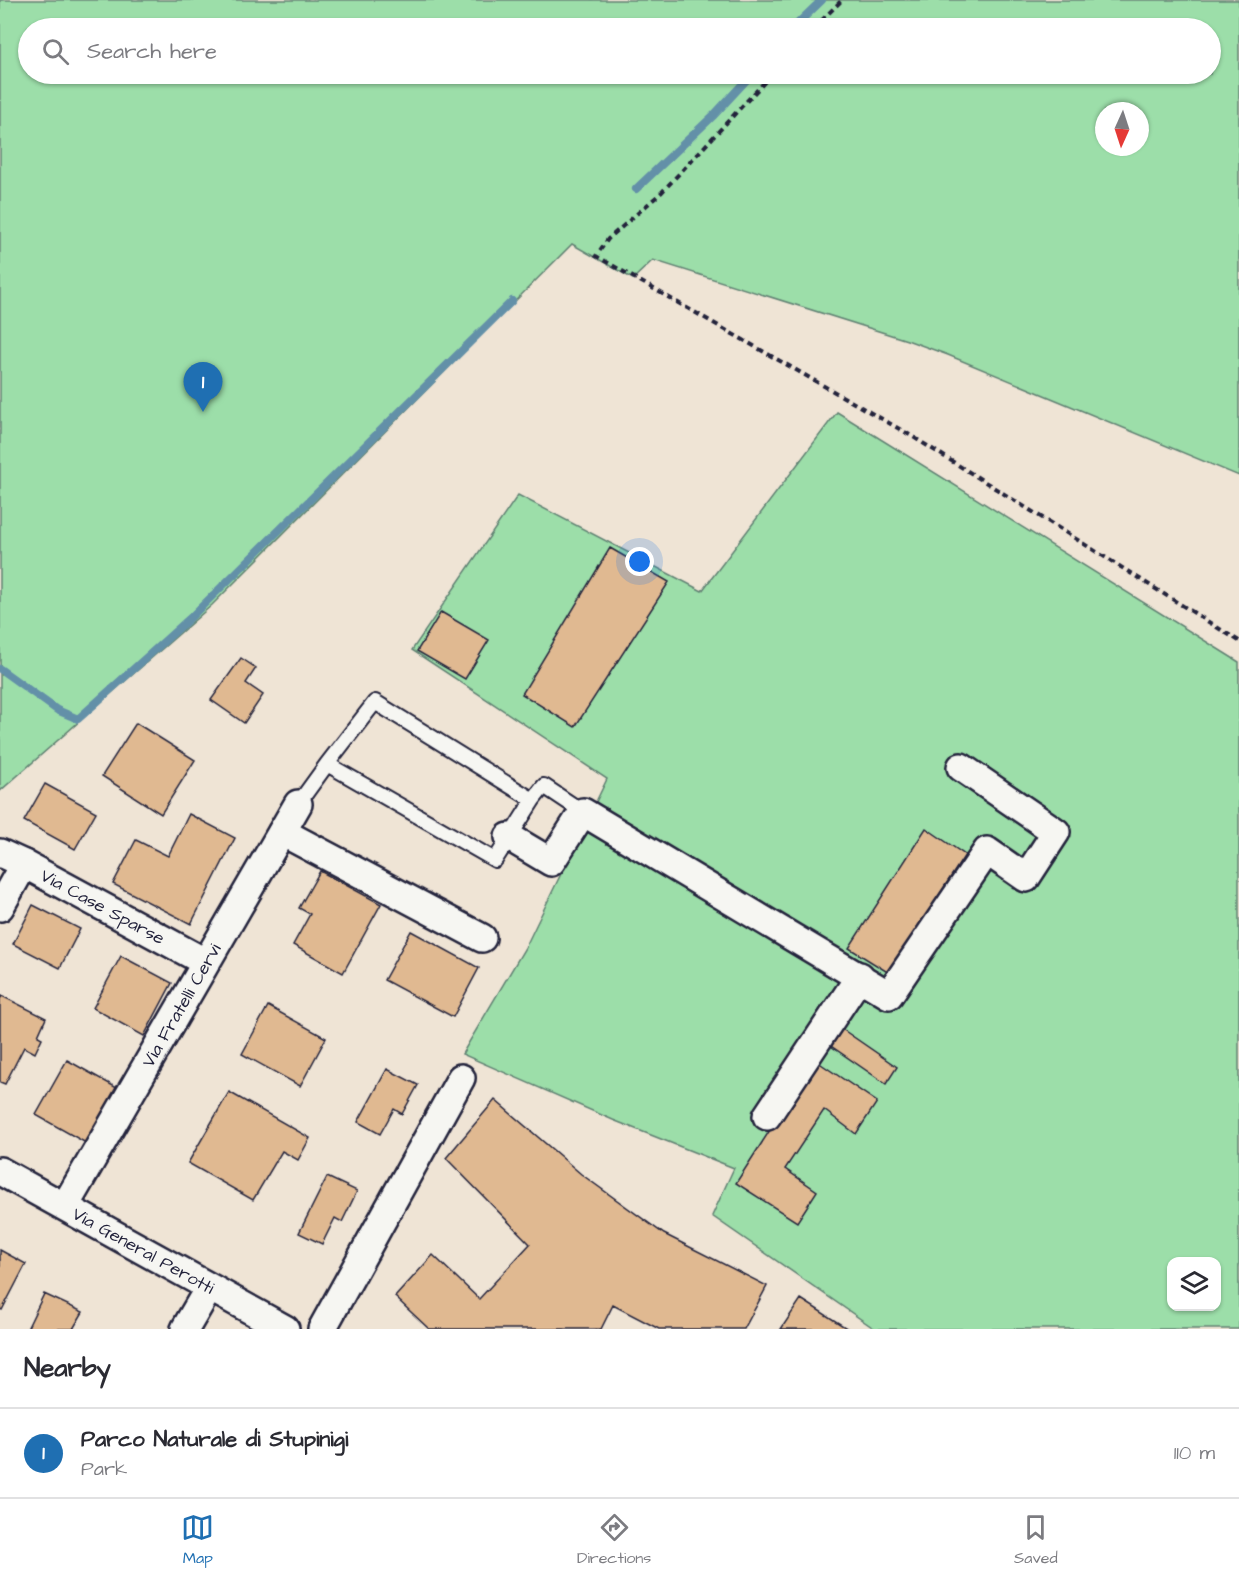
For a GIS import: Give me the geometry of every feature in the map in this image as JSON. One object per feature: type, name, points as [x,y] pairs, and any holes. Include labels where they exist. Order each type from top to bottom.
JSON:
[{"type":"street","points":[[509,837],[551,862],[583,812],[889,995],[987,850],[1026,878],[1056,832],[961,767]]},
{"type":"street","name":"Via Fratelli Cervi","points":[[65,1206],[298,804]]},
{"type":"street","points":[[282,832],[482,938]]},
{"type":"street","points":[[0,907],[12,859]]},
{"type":"street","name":"Via Case Sparse","points":[[12,859],[205,962]]},
{"type":"street","points":[[767,1116],[860,976]]},
{"type":"street","points":[[322,1329],[461,1078]]},
{"type":"street","name":"Via General Perotti","points":[[0,1171],[285,1329]]},
{"type":"street","points":[[185,1329],[209,1288]]},
{"type":"lane","points":[[298,804],[375,702],[533,800]]},
{"type":"lane","points":[[327,764],[495,860],[544,786],[583,812]]},
{"type":"path","points":[[824,18],[842,0]]},
{"type":"path","points":[[763,84],[662,192],[608,239],[596,256],[910,435],[1239,641]]},
{"type":"green space","points":[[0,0],[1239,0],[1239,476],[907,340],[653,260],[633,279],[572,244],[212,605],[0,791]]},
{"type":"green space","points":[[837,412],[1239,662],[1239,1329],[875,1329],[712,1216],[734,1168],[613,1120],[462,1054],[526,946],[607,779],[412,650],[518,495],[702,591]]},
{"type":"building","points":[[610,548],[669,582],[575,727],[522,694]]},
{"type":"building","points":[[441,612],[489,640],[465,679],[417,651]]},
{"type":"building","points":[[241,658],[256,668],[246,683],[263,695],[244,723],[211,700]]},
{"type":"building","points":[[136,723],[195,760],[161,814],[102,776]]},
{"type":"building","points":[[45,784],[96,812],[75,849],[24,821]]},
{"type":"building","points":[[189,814],[235,838],[191,924],[113,884],[136,840],[168,856]]},
{"type":"building","points":[[926,828],[965,855],[889,973],[849,948]]},
{"type":"building","points":[[320,871],[381,904],[343,973],[293,945],[310,914],[299,908]]},
{"type":"building","points":[[33,905],[80,929],[60,968],[13,944]]},
{"type":"building","points":[[411,931],[479,968],[453,1017],[384,980]]},
{"type":"building","points":[[121,956],[172,983],[144,1036],[93,1008]]},
{"type":"building","points":[[2,996],[46,1018],[38,1036],[42,1038],[35,1053],[24,1047],[5,1084],[0,1082],[0,999]]},
{"type":"building","points":[[268,1006],[326,1038],[300,1086],[242,1054]]},
{"type":"building","points":[[839,1027],[897,1067],[886,1084],[828,1044]]},
{"type":"building","points":[[67,1060],[117,1088],[86,1143],[36,1115]]},
{"type":"building","points":[[815,1060],[877,1102],[856,1134],[824,1110],[785,1169],[817,1191],[797,1222],[736,1183]]},
{"type":"building","points":[[387,1069],[418,1085],[402,1114],[394,1109],[380,1134],[358,1122]]},
{"type":"building","points":[[229,1092],[310,1138],[298,1160],[282,1151],[253,1200],[188,1163]]},
{"type":"building","points":[[495,1100],[581,1174],[664,1234],[767,1286],[744,1329],[659,1329],[613,1305],[601,1329],[429,1329],[395,1297],[433,1255],[479,1299],[530,1244],[446,1158]]},
{"type":"building","points":[[327,1177],[357,1191],[342,1222],[335,1218],[322,1244],[299,1233]]},
{"type":"building","points":[[0,1250],[26,1264],[2,1310],[0,1309]]},
{"type":"building","points":[[44,1294],[83,1312],[73,1329],[27,1329]]},
{"type":"building","points":[[801,1299],[848,1329],[781,1329]]},
{"type":"waterway","points":[[803,18],[822,0]]},
{"type":"waterway","points":[[636,189],[714,115],[743,84]]},
{"type":"waterway","points":[[0,669],[57,710],[78,719],[189,619],[512,301]]},
{"type":"place","name":"Parco Naturale di Stupinigi","points":[[203,412]]}]
